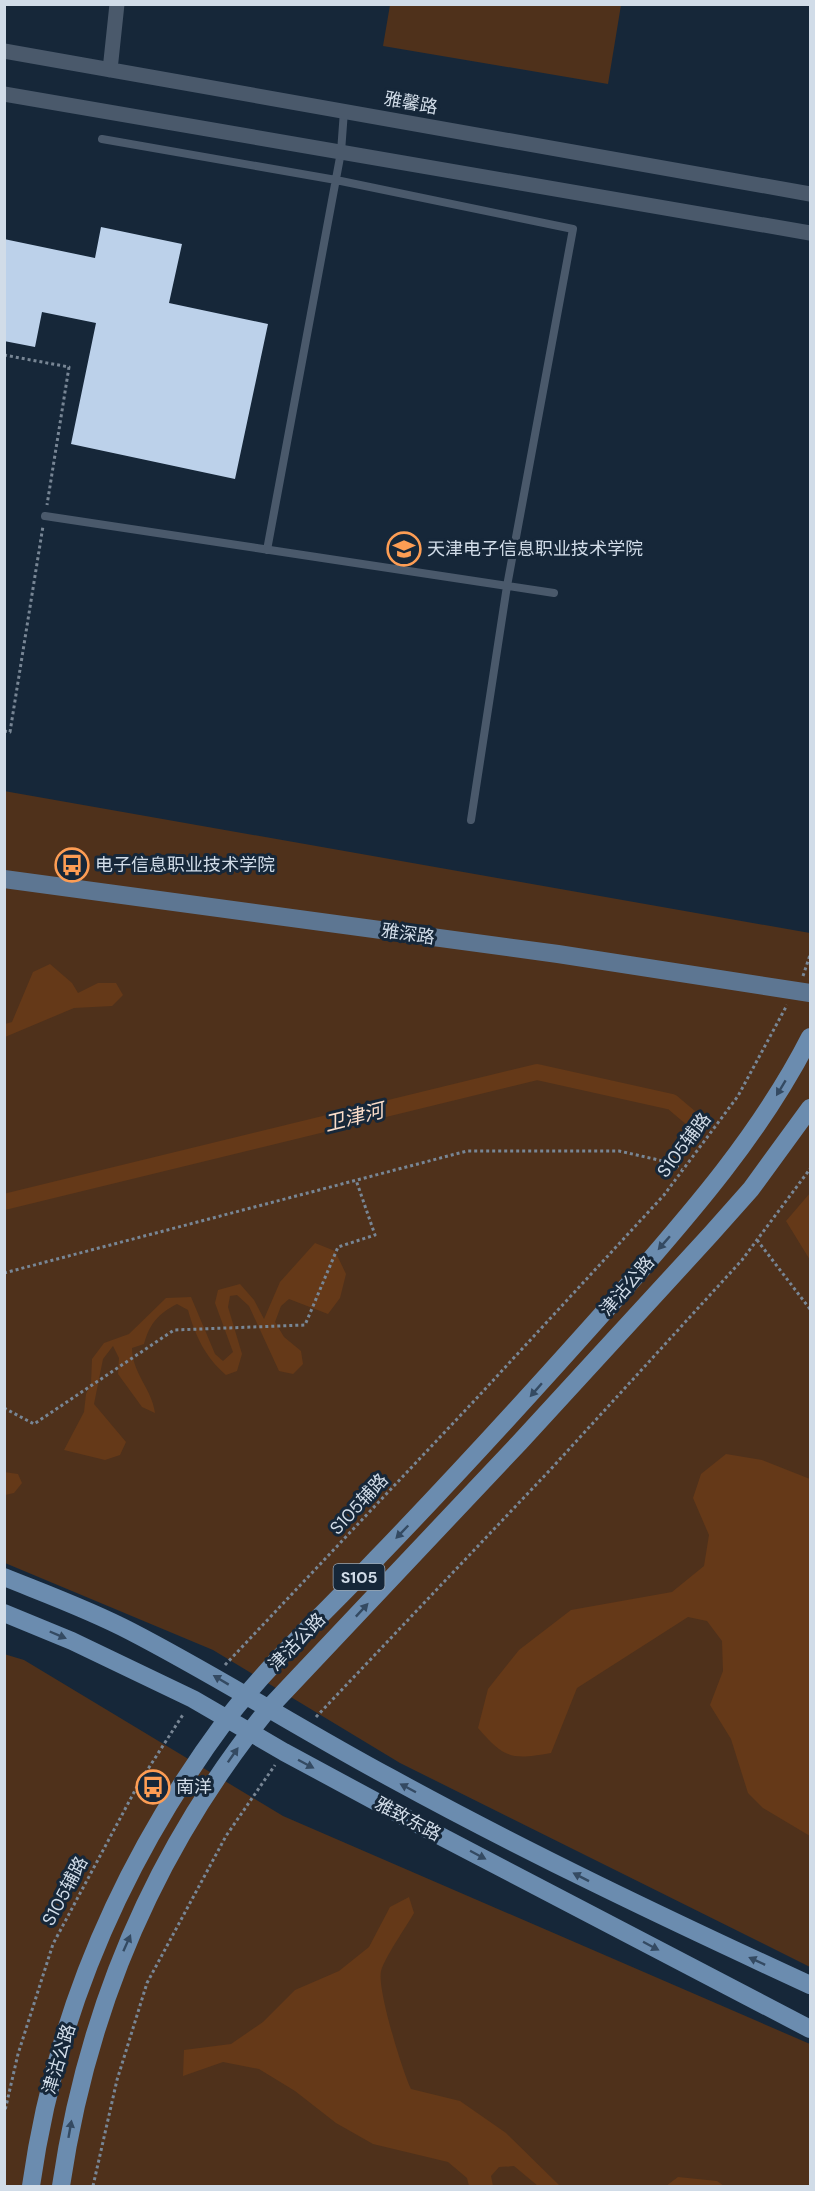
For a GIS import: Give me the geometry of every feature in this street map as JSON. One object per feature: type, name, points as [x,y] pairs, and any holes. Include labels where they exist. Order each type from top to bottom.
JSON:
[{"type":"main road","name":"津沽公路","points":[[31,2187],[40,2124],[55,2064],[116,1898],[142,1848],[169,1804],[227,1719],[246,1696],[503,1426],[689,1215],[763,1118],[810,1037]]},
{"type":"main road","name":"津沽公路","points":[[61,2187],[70,2123],[84,2068],[115,1970],[149,1894],[192,1815],[249,1732],[268,1709],[520,1443],[711,1234],[751,1189],[810,1108]]},
{"type":"main road","name":"雅致东路","points":[[4,1577],[128,1630],[214,1676],[303,1731],[426,1797],[642,1907],[810,1985]]},
{"type":"main road","name":"雅致东路","points":[[4,1613],[72,1641],[193,1699],[284,1752],[810,2029]]},
{"type":"street","points":[[110,70],[117,4]]},
{"type":"street","name":"雅馨路","points":[[4,51],[810,194]]},
{"type":"street","points":[[4,94],[810,232]]},
{"type":"street","name":"雅深路","points":[[4,868],[805,986]]},
{"type":"street","name":"雅深路","points":[[4,879],[805,986]]},
{"type":"lane","points":[[267,550],[341,152],[344,111]]},
{"type":"lane","points":[[102,139],[336,180],[573,230],[507,586],[471,820]]},
{"type":"lane","points":[[45,516],[554,593]]},
{"type":"path","name":"S105辅路","points":[[214,1676],[475,1400],[664,1195],[738,1096],[805,986],[810,955]]},
{"type":"path","points":[[4,1273],[466,1151],[619,1150],[672,1163],[682,1170]]},
{"type":"path","points":[[303,1731],[550,1470],[742,1260],[810,1169]]},
{"type":"path","points":[[4,1408],[34,1424],[174,1330],[305,1325],[338,1247],[375,1235],[357,1180]]},
{"type":"path","points":[[757,1240],[810,1309]]},
{"type":"path","name":"S105辅路","points":[[4,2115],[18,2054],[52,1944],[139,1783],[193,1699]]},
{"type":"path","points":[[93,2187],[117,2080],[147,1983],[226,1836],[284,1752]]},
{"type":"shaded area","points":[[390,5],[621,5],[608,84],[383,46]]},
{"type":"shaded area","points":[[4,791],[810,933],[810,1967],[400,1763],[213,1650],[5,1563]]},
{"type":"shaded area","points":[[50,964],[72,983],[78,993],[98,983],[116,983],[123,995],[112,1006],[74,1008],[5,1037],[5,1024],[12,1022],[33,972]]},
{"type":"shaded area","points":[[810,1193],[810,1260],[786,1221]]},
{"type":"shaded area","points":[[315,1243],[335,1251],[346,1274],[340,1298],[328,1314],[289,1299],[281,1306],[275,1322],[284,1337],[301,1351],[303,1364],[293,1374],[279,1371],[249,1306],[237,1295],[230,1296],[228,1307],[242,1354],[237,1371],[226,1375],[212,1361],[202,1345],[188,1310],[177,1304],[156,1320],[144,1344],[132,1348],[135,1365],[150,1396],[155,1413],[142,1407],[118,1374],[119,1358],[113,1346],[103,1359],[94,1404],[126,1442],[120,1455],[105,1460],[64,1450],[84,1412],[86,1394],[91,1383],[92,1359],[104,1343],[129,1334],[166,1298],[191,1297],[215,1354],[223,1361],[233,1352],[215,1303],[218,1290],[240,1284],[254,1300],[264,1319],[280,1282]]},
{"type":"shaded area","points":[[726,1454],[762,1460],[810,1479],[810,1836],[763,1808],[748,1793],[731,1739],[710,1705],[723,1671],[722,1641],[707,1621],[688,1617],[577,1688],[551,1753],[527,1756],[510,1755],[495,1746],[478,1728],[488,1689],[519,1650],[571,1610],[672,1592],[704,1566],[709,1535],[693,1498],[701,1474]]},
{"type":"shaded area","points":[[4,1472],[18,1474],[22,1483],[14,1493],[5,1495]]},
{"type":"shaded area","points":[[4,1654],[24,1660],[283,1816],[810,2044],[810,2186],[5,2186]]},
{"type":"shaded area","points":[[409,1897],[414,1913],[383,1965],[381,1980],[391,2030],[411,2089],[460,2101],[506,2133],[560,2186],[538,2186],[514,2166],[499,2167],[491,2176],[493,2186],[469,2186],[467,2178],[448,2162],[373,2144],[336,2123],[295,2091],[259,2069],[223,2062],[183,2076],[184,2050],[231,2044],[263,2022],[295,1990],[339,1971],[369,1947],[390,1907]]},
{"type":"shaded area","points":[[678,2177],[717,2181],[724,2186],[666,2186]]},
{"type":"building","points":[[101,227],[182,244],[169,303],[268,324],[235,479],[71,444],[96,323],[42,312],[35,347],[4,341],[4,239],[95,258]]},
{"type":"waterway","name":"卫津河","points":[[4,1202],[537,1072],[672,1102],[698,1124]]},
{"type":"place","name":"天津电子信息职业技术学院","points":[[404,549]]},
{"type":"place","name":"电子信息职业技术学院","points":[[72,865]]},
{"type":"place","name":"南洋","points":[[153,1787]]}]
